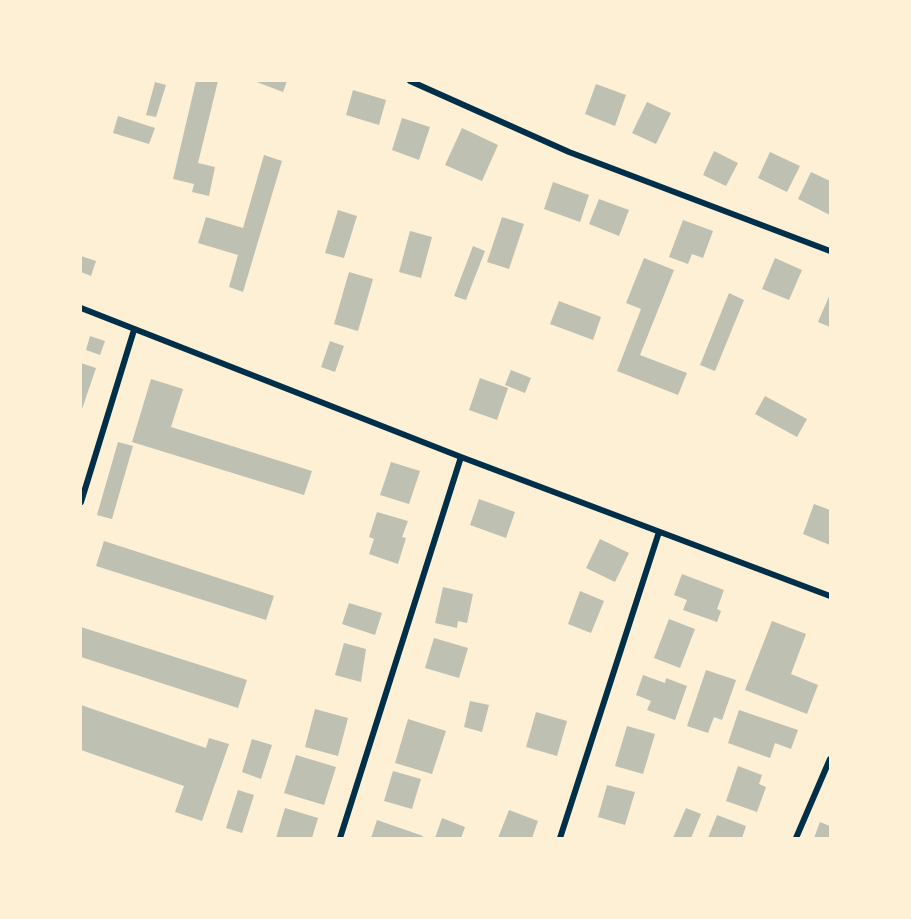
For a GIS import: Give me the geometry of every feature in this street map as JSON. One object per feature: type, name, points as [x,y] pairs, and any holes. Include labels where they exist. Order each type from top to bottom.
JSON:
[{"type":"street","points":[[410,81],[569,152],[830,251]]},
{"type":"street","points":[[81,308],[461,458],[830,597]]},
{"type":"street","points":[[81,502],[134,330]]},
{"type":"street","points":[[340,838],[461,458]]},
{"type":"street","points":[[560,838],[659,532]]},
{"type":"street","points":[[796,838],[830,759]]},
{"type":"building","points":[[196,81],[218,81],[198,163],[215,167],[209,196],[192,192],[194,184],[173,179]]},
{"type":"building","points":[[254,81],[287,81],[283,92]]},
{"type":"building","points":[[155,82],[166,85],[156,117],[146,115]]},
{"type":"building","points":[[596,84],[626,95],[615,126],[585,114]]},
{"type":"building","points":[[353,90],[386,100],[379,125],[346,115]]},
{"type":"building","points":[[647,102],[671,113],[656,144],[632,133]]},
{"type":"building","points":[[118,116],[155,128],[149,144],[113,133]]},
{"type":"building","points":[[402,118],[430,127],[419,160],[392,150]]},
{"type":"building","points":[[462,128],[498,145],[482,181],[445,165]]},
{"type":"building","points":[[714,151],[738,163],[726,186],[703,175]]},
{"type":"building","points":[[770,152],[800,166],[787,192],[758,178]]},
{"type":"building","points":[[264,155],[282,161],[243,292],[229,287],[238,255],[198,243],[206,217],[243,228]]},
{"type":"building","points":[[811,172],[830,181],[830,215],[798,199]]},
{"type":"building","points":[[553,182],[589,195],[580,222],[544,209]]},
{"type":"building","points":[[599,199],[629,210],[619,236],[589,224]]},
{"type":"building","points":[[338,210],[357,216],[344,258],[325,253]]},
{"type":"building","points":[[502,217],[524,224],[509,269],[487,262]]},
{"type":"building","points":[[683,220],[713,231],[703,258],[692,254],[688,264],[669,257]]},
{"type":"building","points":[[410,231],[432,237],[421,278],[399,272]]},
{"type":"building","points":[[473,246],[485,251],[466,300],[454,296]]},
{"type":"building","points":[[81,256],[96,261],[91,276],[81,272]]},
{"type":"building","points":[[644,258],[674,270],[640,355],[687,373],[678,395],[617,371],[641,309],[626,303]]},
{"type":"building","points":[[775,258],[802,270],[789,300],[762,289]]},
{"type":"building","points":[[349,272],[373,279],[358,331],[334,324]]},
{"type":"building","points":[[729,293],[744,300],[715,371],[700,365]]},
{"type":"building","points":[[830,294],[830,327],[818,322]]},
{"type":"building","points":[[559,301],[601,317],[593,340],[550,324]]},
{"type":"building","points":[[90,336],[105,341],[100,355],[86,350]]},
{"type":"building","points":[[330,341],[344,346],[335,372],[321,367]]},
{"type":"building","points":[[81,363],[96,368],[81,412]]},
{"type":"building","points":[[511,370],[531,378],[525,393],[505,385]]},
{"type":"building","points":[[480,378],[508,388],[497,420],[469,410]]},
{"type":"building","points":[[151,379],[183,389],[171,427],[312,471],[304,495],[132,442]]},
{"type":"building","points":[[765,396],[807,419],[797,437],[755,414]]},
{"type":"building","points":[[118,442],[133,446],[112,519],[97,515]]},
{"type":"building","points":[[391,462],[420,471],[409,504],[380,495]]},
{"type":"building","points":[[479,499],[515,512],[506,538],[470,525]]},
{"type":"building","points":[[814,504],[830,510],[830,545],[803,534]]},
{"type":"building","points":[[377,512],[408,521],[402,537],[406,538],[398,564],[369,554],[374,539],[369,537]]},
{"type":"building","points":[[600,539],[629,553],[615,582],[586,568]]},
{"type":"building","points":[[104,541],[274,596],[266,620],[96,566]]},
{"type":"building","points":[[682,574],[724,590],[717,609],[721,611],[717,622],[683,610],[687,600],[674,595]]},
{"type":"building","points":[[443,587],[473,594],[467,623],[458,621],[457,628],[435,623]]},
{"type":"building","points":[[580,591],[604,601],[591,633],[568,624]]},
{"type":"building","points":[[349,603],[382,613],[375,635],[342,624]]},
{"type":"building","points":[[669,619],[695,629],[680,668],[654,658]]},
{"type":"building","points":[[772,621],[806,634],[791,674],[818,685],[807,714],[745,690]]},
{"type":"building","points":[[81,627],[247,680],[238,708],[81,657]]},
{"type":"building","points":[[434,638],[468,648],[459,678],[425,668]]},
{"type":"building","points":[[344,643],[366,649],[361,682],[335,675]]},
{"type":"building","points":[[706,670],[736,680],[722,720],[714,717],[708,733],[687,726]]},
{"type":"building","points":[[643,675],[665,683],[666,678],[687,686],[675,720],[647,710],[651,701],[636,695]]},
{"type":"building","points":[[470,701],[489,705],[482,732],[464,727]]},
{"type":"building","points":[[81,705],[206,748],[209,738],[229,744],[202,821],[175,812],[184,786],[81,750]]},
{"type":"building","points":[[315,709],[348,718],[338,756],[305,747]]},
{"type":"building","points":[[739,710],[798,730],[791,749],[775,743],[770,758],[728,743]]},
{"type":"building","points":[[536,712],[567,721],[557,756],[526,747]]},
{"type":"building","points":[[408,719],[446,731],[432,774],[395,763]]},
{"type":"building","points":[[627,726],[655,734],[643,774],[615,766]]},
{"type":"building","points":[[252,739],[272,745],[261,779],[242,772]]},
{"type":"building","points":[[296,755],[336,767],[324,805],[284,793]]},
{"type":"building","points":[[738,766],[762,775],[759,784],[766,787],[757,812],[726,801]]},
{"type":"building","points":[[393,771],[421,779],[412,809],[384,801]]},
{"type":"building","points":[[607,785],[635,792],[625,825],[598,817]]},
{"type":"building","points":[[238,790],[254,795],[242,833],[226,828]]},
{"type":"building","points":[[285,808],[318,818],[312,838],[276,838]]},
{"type":"building","points":[[686,808],[701,814],[691,838],[673,838]]},
{"type":"building","points":[[509,810],[538,821],[532,838],[498,838]]},
{"type":"building","points":[[717,815],[746,826],[742,838],[708,838]]},
{"type":"building","points":[[442,818],[465,827],[461,838],[435,838]]},
{"type":"building","points":[[377,820],[423,836],[422,838],[371,838]]},
{"type":"building","points":[[820,822],[830,826],[830,838],[814,838]]}]
